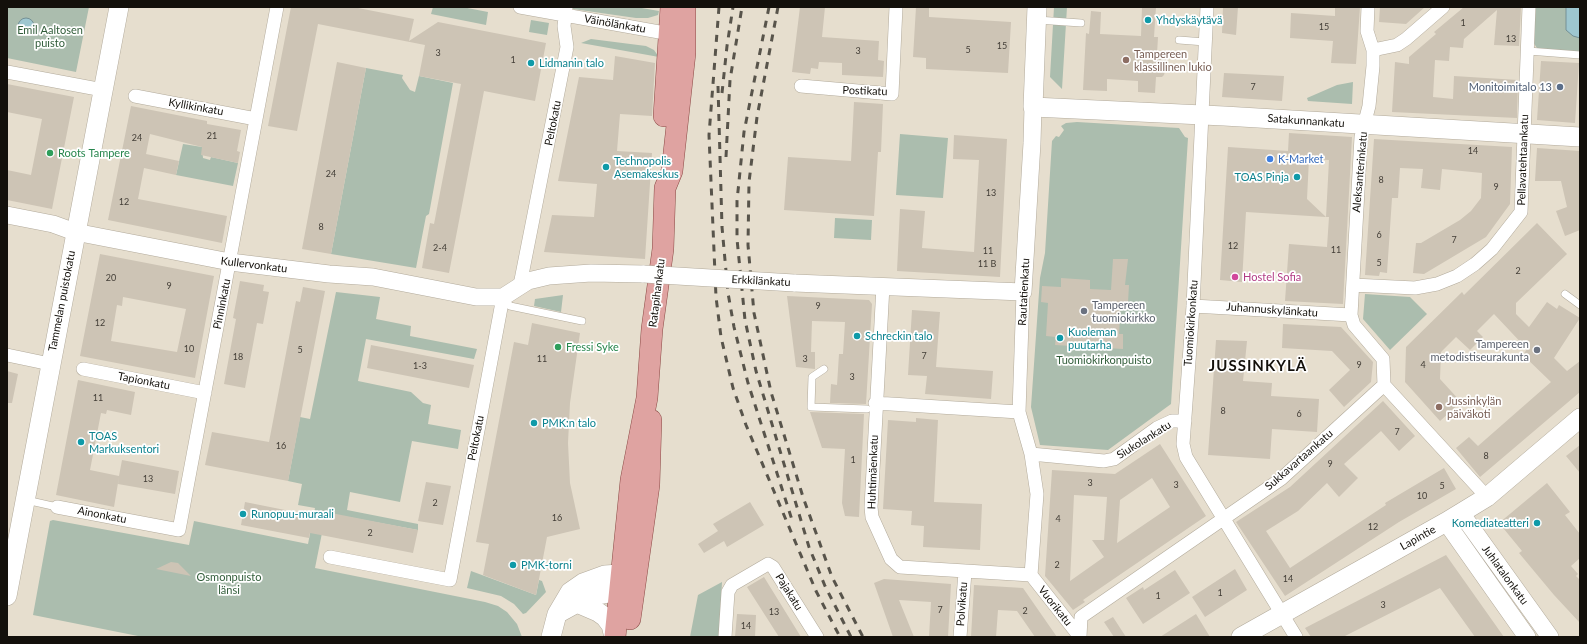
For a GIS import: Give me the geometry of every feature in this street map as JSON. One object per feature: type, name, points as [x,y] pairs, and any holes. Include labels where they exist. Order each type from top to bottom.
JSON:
[{"type":"main road","name":"Tammelan puistokatu","points":[[7,596],[119,7]]},
{"type":"main road","name":"Ratapihankatu","points":[[671,7],[677,35]]},
{"type":"main road","name":"Ratapihankatu","points":[[627,583],[649,485],[652,422],[647,398],[652,329],[663,248],[665,188],[672,171],[677,35],[685,7]]},
{"type":"main road","name":"Rautatienkatu","points":[[1033,107],[1037,13]]},
{"type":"main road","name":"Satakunnankatu","points":[[1033,107],[1201,115],[1580,137]]},
{"type":"main road","name":"Lapintie","points":[[1241,637],[1281,613],[1453,518],[1487,497],[1580,418]]},
{"type":"main road","points":[[551,637],[557,614],[570,592],[583,583],[605,576],[627,583]]},
{"type":"main road","points":[[557,614],[588,598],[627,583]]},
{"type":"main road","points":[[615,637],[627,583]]},
{"type":"main road","points":[[627,583],[628,637]]},
{"type":"main road","points":[[577,603],[598,612],[605,617],[615,637]]},
{"type":"street","name":"Pinninkatu","points":[[179,530],[277,7]]},
{"type":"street","name":"Väinölänkatu","points":[[520,7],[565,11],[677,35]]},
{"type":"street","name":"Postikatu","points":[[802,86],[892,94],[896,7]]},
{"type":"street","name":"Tuomiokirkonkatu","points":[[1207,7],[1193,306],[1183,444],[1186,457],[1296,637]]},
{"type":"street","name":"Aleksanterinkatu","points":[[1351,315],[1361,136],[1369,106],[1373,50],[1367,31],[1368,7]]},
{"type":"street","points":[[1373,50],[1397,45],[1443,7]]},
{"type":"street","name":"Pellavatehtaankatu","points":[[1353,286],[1415,288],[1437,284],[1457,276],[1486,254],[1521,212],[1529,7]]},
{"type":"street","name":"Peltokatu","points":[[520,286],[567,47],[565,11]]},
{"type":"street","points":[[7,72],[103,90]]},
{"type":"street","name":"Kyllikinkatu","points":[[135,96],[256,119]]},
{"type":"street","name":"Rautatienkatu","points":[[1031,575],[1037,505],[1036,478],[1019,412],[1023,292],[1033,107]]},
{"type":"street","name":"Kullervonkatu","points":[[7,215],[53,224],[76,232],[230,262],[330,274],[373,277],[476,296],[503,297]]},
{"type":"street","name":"Erkkilänkatu","points":[[503,297],[528,281],[549,276],[591,273],[644,274],[794,283],[1023,292]]},
{"type":"street","name":"Huhtimäenkatu","points":[[883,286],[871,406],[871,507],[872,517],[891,559],[900,567],[1031,575]]},
{"type":"street","name":"Peltokatu","points":[[330,557],[450,580],[503,297]]},
{"type":"street","name":"Juhannuskylänkatu","points":[[1193,306],[1351,315]]},
{"type":"street","points":[[1351,315],[1354,325],[1383,360],[1384,385],[1487,497]]},
{"type":"street","points":[[7,355],[50,364]]},
{"type":"street","name":"Tapionkatu","points":[[83,369],[205,393]]},
{"type":"street","name":"Sukkavartaankatu","points":[[1080,637],[1081,617],[1281,479],[1384,385]]},
{"type":"street","points":[[871,406],[1019,412]]},
{"type":"street","name":"Siukolankatu","points":[[1031,454],[1104,461],[1114,459],[1157,428],[1172,421],[1185,421]]},
{"type":"street","name":"Ainonkatu","points":[[57,506],[179,530]]},
{"type":"street","name":"Juhlatalonkatu","points":[[1453,518],[1527,637]]},
{"type":"street","name":"Juhlatalonkatu","points":[[1453,518],[1550,637]]},
{"type":"street","name":"Pajakatu","points":[[725,637],[728,592],[732,585],[768,564],[773,567],[817,637]]},
{"type":"street","name":"Polvikatu","points":[[960,637],[965,572]]},
{"type":"street","name":"Vuorikatu","points":[[1031,575],[1080,637]]},
{"type":"lane","points":[[1037,13],[1081,23]]},
{"type":"lane","points":[[1179,40],[1205,42]]},
{"type":"lane","points":[[1528,51],[1580,55]]},
{"type":"lane","points":[[1565,294],[1580,305]]},
{"type":"lane","points":[[503,297],[510,306],[582,321]]},
{"type":"lane","points":[[824,369],[812,377],[811,407],[871,406]]},
{"type":"lane","name":"Ainonkatu","points":[[25,500],[57,506]]},
{"type":"green space","name":"Emil Aaltosen puisto","points":[[7,7],[89,7],[76,72],[7,58]]},
{"type":"green space","points":[[433,7],[462,7],[488,12],[486,25],[431,14]]},
{"type":"green space","points":[[573,7],[636,7],[659,11],[658,15],[648,18],[636,18],[573,9]]},
{"type":"green space","points":[[1054,7],[1067,7],[1062,89],[1050,77]]},
{"type":"green space","points":[[1532,7],[1580,7],[1580,54],[1555,52],[1537,48],[1531,39]]},
{"type":"green space","points":[[531,20],[549,23],[547,35],[529,32]]},
{"type":"green space","points":[[591,39],[646,46],[654,50],[659,57],[581,43]]},
{"type":"green space","points":[[366,68],[403,75],[402,78],[410,90],[415,92],[419,76],[453,83],[429,214],[426,216],[416,268],[331,254]]},
{"type":"green space","points":[[1353,82],[1352,104],[1308,101],[1307,98],[1337,85]]},
{"type":"green space","name":"Tuomiokirkonpuisto","points":[[1077,122],[1179,128],[1185,137],[1188,138],[1171,404],[1108,450],[1040,445],[1031,407],[1040,278],[1045,253],[1052,141],[1056,136],[1059,137],[1064,130],[1061,126],[1066,123]]},
{"type":"green space","points":[[900,134],[948,138],[943,198],[896,195]]},
{"type":"green space","points":[[183,144],[202,147],[203,158],[210,160],[211,157],[238,163],[233,186],[176,175]]},
{"type":"green space","points":[[835,218],[872,220],[871,240],[834,238]]},
{"type":"green space","name":"Osmonpuisto länsi","points":[[336,292],[380,297],[376,319],[411,326],[410,336],[477,349],[474,359],[366,339],[358,381],[411,392],[423,403],[431,405],[428,424],[461,430],[458,449],[412,441],[400,502],[350,492],[347,510],[418,524],[418,530],[326,513],[315,568],[485,602],[498,606],[507,612],[517,624],[522,637],[143,637],[33,615],[50,521],[53,520],[189,545],[194,521],[308,544],[315,508],[298,505],[302,484],[288,481],[300,417],[310,419]]},
{"type":"green space","points":[[1365,294],[1410,297],[1427,314],[1390,350],[1363,319]]},
{"type":"green space","points":[[563,295],[561,312],[534,306],[535,299]]},
{"type":"green space","points":[[471,571],[536,595],[539,580],[542,581],[546,592],[526,613],[523,614],[514,604],[501,596],[467,588]]},
{"type":"green space","points":[[722,582],[719,637],[690,637],[698,595]]},
{"type":"water","points":[[1566,7],[1580,7],[1580,38],[1573,36],[1566,30]]},
{"type":"water","points":[[26,18],[32,20],[34,26],[32,32],[26,34],[20,32],[18,26],[20,20]]},
{"type":"building","points":[[291,7],[353,7],[414,19],[409,41],[438,22],[546,43],[535,101],[484,91],[449,273],[422,268],[430,223],[434,224],[461,84],[419,76],[425,45],[318,24],[297,131],[268,126]]},
{"type":"building","points":[[800,7],[825,7],[822,37],[879,41],[878,60],[884,61],[883,77],[842,75],[842,63],[819,62],[818,69],[811,68],[810,74],[792,72]]},
{"type":"building","points":[[916,7],[929,7],[929,17],[1011,22],[1008,73],[926,69],[926,58],[913,57]]},
{"type":"building","points":[[1142,7],[1156,7],[1154,37],[1158,37],[1157,54],[1163,54],[1167,63],[1164,75],[1162,77],[1156,77],[1155,93],[1138,92],[1138,81],[1107,79],[1107,91],[1083,90],[1086,33],[1089,34],[1091,11],[1101,12],[1100,34],[1141,36]]},
{"type":"building","points":[[1223,7],[1238,7],[1236,35],[1222,33]]},
{"type":"building","points":[[1335,7],[1360,7],[1356,64],[1331,63],[1333,41],[1290,38],[1291,13],[1335,16]]},
{"type":"building","points":[[1380,7],[1425,7],[1406,24],[1379,22]]},
{"type":"building","points":[[1464,7],[1521,7],[1519,46],[1494,45],[1497,10],[1464,39],[1463,48],[1450,47],[1449,61],[1435,60],[1433,97],[1453,99],[1454,76],[1518,80],[1517,118],[1392,112],[1395,62],[1409,64],[1409,57],[1436,34],[1434,32]]},
{"type":"building","name":"Technopolis Asemakeskus","points":[[615,56],[655,63],[652,116],[620,114],[617,151],[652,153],[645,259],[544,252],[552,215],[594,217],[597,184],[558,181],[579,77],[613,80]]},
{"type":"building","points":[[1541,61],[1579,63],[1575,123],[1537,120]]},
{"type":"building","points":[[337,62],[366,68],[331,254],[302,249]]},
{"type":"building","points":[[1224,73],[1284,76],[1282,101],[1222,97]]},
{"type":"building","points":[[7,84],[74,97],[52,209],[7,200],[7,170],[31,175],[42,119],[7,112]]},
{"type":"building","points":[[854,102],[883,104],[881,152],[878,152],[874,216],[784,210],[788,157],[851,161]]},
{"type":"building","points":[[131,106],[207,121],[207,124],[241,130],[237,151],[240,152],[238,163],[201,155],[202,147],[150,134],[146,154],[179,161],[176,175],[144,168],[138,199],[227,216],[222,243],[108,220]]},
{"type":"building","points":[[1289,133],[1352,137],[1343,304],[1285,301],[1289,244],[1327,247],[1329,217],[1326,217],[1246,212],[1242,282],[1220,280],[1228,147],[1288,151]],"holes":[[[1309,159],[1329,160],[1326,217],[1307,199]]]},
{"type":"building","points":[[954,135],[1007,139],[1000,277],[897,271],[900,209],[925,211],[922,248],[974,252],[979,160],[953,159]]},
{"type":"building","points":[[1374,139],[1512,147],[1510,204],[1486,237],[1424,274],[1413,273],[1416,243],[1421,243],[1460,220],[1471,211],[1481,198],[1482,173],[1442,169],[1440,190],[1421,188],[1423,169],[1400,168],[1398,198],[1392,198],[1387,273],[1380,272],[1379,276],[1365,275]]},
{"type":"building","points":[[1537,148],[1580,151],[1580,230],[1565,236],[1556,211],[1567,207],[1561,181],[1535,181]]},
{"type":"building","points":[[1537,223],[1567,254],[1516,303],[1516,314],[1529,327],[1547,302],[1557,309],[1559,305],[1580,318],[1554,358],[1567,371],[1580,361],[1580,392],[1480,477],[1456,448],[1469,437],[1478,446],[1551,382],[1523,355],[1527,349],[1494,314],[1477,331],[1483,337],[1470,350],[1456,337],[1441,352],[1440,379],[1461,402],[1440,421],[1405,382],[1406,347],[1462,292],[1464,295]]},
{"type":"building","points":[[100,254],[214,276],[195,378],[80,356]],"holes":[[[123,297],[186,309],[177,352],[111,341],[117,305],[122,306]]]},
{"type":"building","name":"Tampereen tuomiokirkko","points":[[1113,259],[1128,259],[1125,285],[1129,285],[1128,302],[1121,302],[1119,334],[1123,334],[1123,349],[1055,345],[1056,337],[1046,336],[1048,303],[1041,302],[1042,286],[1061,287],[1061,278],[1090,280],[1090,289],[1111,290]]},
{"type":"building","points":[[240,281],[264,285],[263,291],[269,292],[263,324],[257,323],[245,388],[224,384],[236,319],[233,318]]},
{"type":"building","points":[[303,287],[325,291],[288,481],[205,465],[212,432],[269,442],[296,301],[300,302]]},
{"type":"building","name":"Schreckin talo","points":[[787,296],[869,300],[872,304],[866,404],[830,403],[831,384],[837,385],[839,354],[843,354],[845,322],[812,321],[811,352],[815,352],[815,369],[796,367]]},
{"type":"building","points":[[912,310],[940,312],[936,367],[993,371],[991,399],[925,394],[927,376],[908,375]]},
{"type":"building","name":"PMK:n talo","points":[[532,323],[580,333],[570,403],[568,443],[570,483],[580,529],[547,537],[536,595],[483,575],[489,544],[476,542],[514,342],[528,345]]},
{"type":"building","points":[[1283,324],[1341,327],[1373,362],[1371,382],[1344,407],[1329,390],[1350,370],[1332,351],[1282,348]]},
{"type":"building","points":[[1216,340],[1247,341],[1243,381],[1272,383],[1271,396],[1319,399],[1317,432],[1272,429],[1270,459],[1208,455]]},
{"type":"building","points":[[371,345],[474,365],[469,388],[367,368]]},
{"type":"building","points":[[7,371],[18,374],[12,403],[7,403]]},
{"type":"building","name":"TOAS Markuksentori","points":[[78,380],[135,392],[131,415],[107,410],[106,414],[101,413],[90,470],[119,476],[122,460],[179,471],[175,494],[118,484],[119,477],[114,507],[56,495]]},
{"type":"building","points":[[1383,401],[1415,436],[1399,451],[1381,431],[1344,464],[1358,478],[1339,497],[1327,483],[1298,511],[1266,531],[1290,568],[1386,505],[1385,503],[1444,468],[1456,489],[1399,522],[1285,596],[1236,522],[1290,487]]},
{"type":"building","points":[[810,412],[864,414],[859,517],[845,516],[842,503],[845,449],[822,448]]},
{"type":"building","points":[[916,418],[938,420],[934,502],[982,504],[980,550],[923,547],[924,526],[911,525],[912,511],[883,509],[888,420],[916,422]]},
{"type":"building","points":[[1160,444],[1206,516],[1083,600],[1085,602],[1073,610],[1045,576],[1052,470],[1115,474]],"holes":[[[1152,478],[1170,507],[1117,543],[1120,500]],[[1074,495],[1107,497],[1104,540],[1092,540],[1104,557],[1070,581]]]},
{"type":"building","points":[[1580,445],[1580,473],[1566,456]]},
{"type":"building","points":[[426,482],[451,486],[443,525],[418,521]]},
{"type":"building","points":[[1547,483],[1570,512],[1565,515],[1580,534],[1580,558],[1571,566],[1578,574],[1576,576],[1580,580],[1580,623],[1554,595],[1519,553],[1522,551],[1499,523]]},
{"type":"building","points":[[245,502],[325,518],[326,512],[418,530],[413,553],[310,533],[309,538],[241,525]]},
{"type":"building","points":[[750,502],[764,525],[727,547],[724,541],[704,553],[698,544],[718,531],[713,524]]},
{"type":"building","points":[[1446,555],[1504,637],[1475,637],[1440,588],[1343,637],[1311,637],[1305,628]]},
{"type":"building","points":[[171,562],[178,563],[191,576],[156,569]]},
{"type":"building","points":[[1235,569],[1247,590],[1205,617],[1192,597]]},
{"type":"building","points":[[1175,570],[1190,593],[1143,624],[1126,598],[1143,587],[1144,590]]},
{"type":"building","points":[[764,577],[801,637],[779,637],[747,587]]},
{"type":"building","points":[[884,579],[951,584],[948,637],[929,637],[931,602],[899,600],[914,637],[893,637],[874,583]]},
{"type":"building","points":[[974,585],[1023,588],[1057,637],[1035,637],[1017,611],[998,610],[996,637],[971,637]]},
{"type":"building","points":[[737,614],[756,615],[755,637],[735,637]]},
{"type":"building","points":[[1196,614],[1210,637],[1160,637]]},
{"type":"building","points":[[1113,617],[1126,637],[1114,637],[1104,622]]},
{"type":"railway","points":[[719,7],[709,135],[716,297],[721,337],[733,388],[746,425],[816,591],[840,637]]},
{"type":"railway","points":[[722,93],[733,7]]},
{"type":"railway","points":[[726,157],[730,80],[742,7]]},
{"type":"railway","points":[[769,7],[744,132],[737,201],[737,239],[745,320],[756,371],[809,547],[825,586],[851,637]]},
{"type":"railway","points":[[778,7],[757,117],[749,182],[748,245],[754,313],[771,392],[803,497],[832,577],[863,637]]},
{"type":"railway","points":[[718,86],[722,227],[728,293],[734,327],[748,383],[793,523]]},
{"type":"place","name":"Yhdyskäytävä","points":[[1148,20]]},
{"type":"place","name":"Tampereen klassillinen lukio","points":[[1126,60]]},
{"type":"place","name":"Lidmanin talo","points":[[531,63]]},
{"type":"place","name":"Monitoimitalo 13","points":[[1560,87]]},
{"type":"place","name":"Roots Tampere","points":[[50,153]]},
{"type":"place","name":"K-Market","points":[[1270,159]]},
{"type":"place","name":"Technopolis Asemakeskus","points":[[606,167]]},
{"type":"place","name":"TOAS Pinja","points":[[1297,177]]},
{"type":"place","name":"Hostel Sofia","points":[[1235,277]]},
{"type":"place","name":"Tampereen tuomiokirkko","points":[[1084,311]]},
{"type":"place","name":"Schreckin talo","points":[[857,336]]},
{"type":"place","name":"Kuoleman puutarha","points":[[1060,338]]},
{"type":"place","name":"Fressi Syke","points":[[558,347]]},
{"type":"place","name":"Tampereen metodistiseurakunta","points":[[1537,350]]},
{"type":"place","name":"Jussinkylän päiväkoti","points":[[1439,407]]},
{"type":"place","name":"PMK:n talo","points":[[534,423]]},
{"type":"place","name":"TOAS Markuksentori","points":[[81,442]]},
{"type":"place","name":"Runopuu-muraali","points":[[243,514]]},
{"type":"place","name":"Komediateatteri","points":[[1537,523]]},
{"type":"place","name":"PMK-torni","points":[[513,565]]},
{"type":"district","name":"JUSSINKYLÄ","points":[[1258,366]]}]
